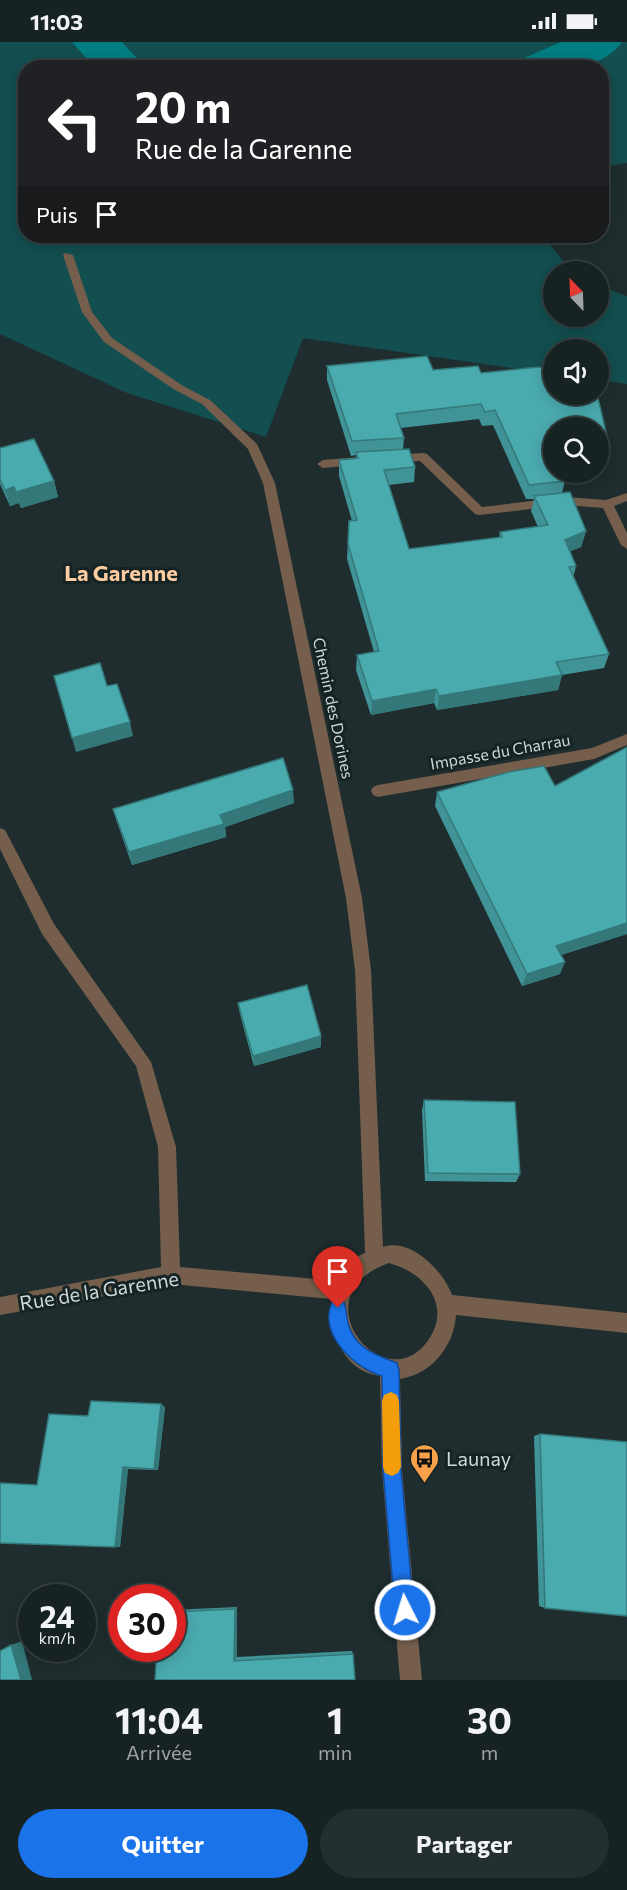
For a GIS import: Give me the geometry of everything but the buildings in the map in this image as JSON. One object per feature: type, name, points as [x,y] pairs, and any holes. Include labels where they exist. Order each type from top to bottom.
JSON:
[{"type":"street","name":"Chemin des Dorines","points":[[68,255],[87,312],[108,339],[179,388],[206,402],[253,447],[269,483],[354,898],[363,970],[374,1257]]},
{"type":"street","points":[[323,464],[423,457],[479,511],[565,501],[607,504],[627,497]]},
{"type":"street","points":[[607,504],[627,544]]},
{"type":"street","name":"Impasse du Charrau","points":[[378,791],[594,753],[627,739]]},
{"type":"street","points":[[0,834],[48,929],[143,1062],[167,1147],[171,1275]]},
{"type":"street","points":[[389,1254],[405,1257],[418,1263],[440,1287],[446,1304],[446,1321],[433,1351],[421,1362],[407,1368],[390,1370],[366,1360],[347,1342],[339,1317],[341,1291],[348,1276],[359,1264],[374,1257],[389,1254]]},
{"type":"street","name":"Rue de la Garenne","points":[[0,1306],[171,1275],[341,1291]]},
{"type":"street","points":[[446,1304],[627,1323]]},
{"type":"street","points":[[390,1370],[392,1470],[411,1680]]},
{"type":"shaded area","points":[[0,42],[627,42],[627,163],[609,166],[609,60],[18,60],[18,243],[549,243],[563,261],[543,261],[543,327],[609,327],[609,290],[627,296],[627,384],[609,381],[609,339],[543,339],[543,373],[303,338],[266,437],[127,393],[0,334]]},
{"type":"waterway","points":[[95,42],[114,60]]},
{"type":"waterway","points":[[559,60],[599,42]]},
{"type":"slow traffic","points":[[391,1401],[392,1467]]},
{"type":"place","name":"Launay","points":[[425,1484]]},
{"type":"district","name":"La Garenne","points":[[121,572]]},
{"type":"route","points":[[338,1308],[340,1326],[347,1342],[359,1355],[374,1365],[390,1370],[392,1470],[405,1610]]}]
